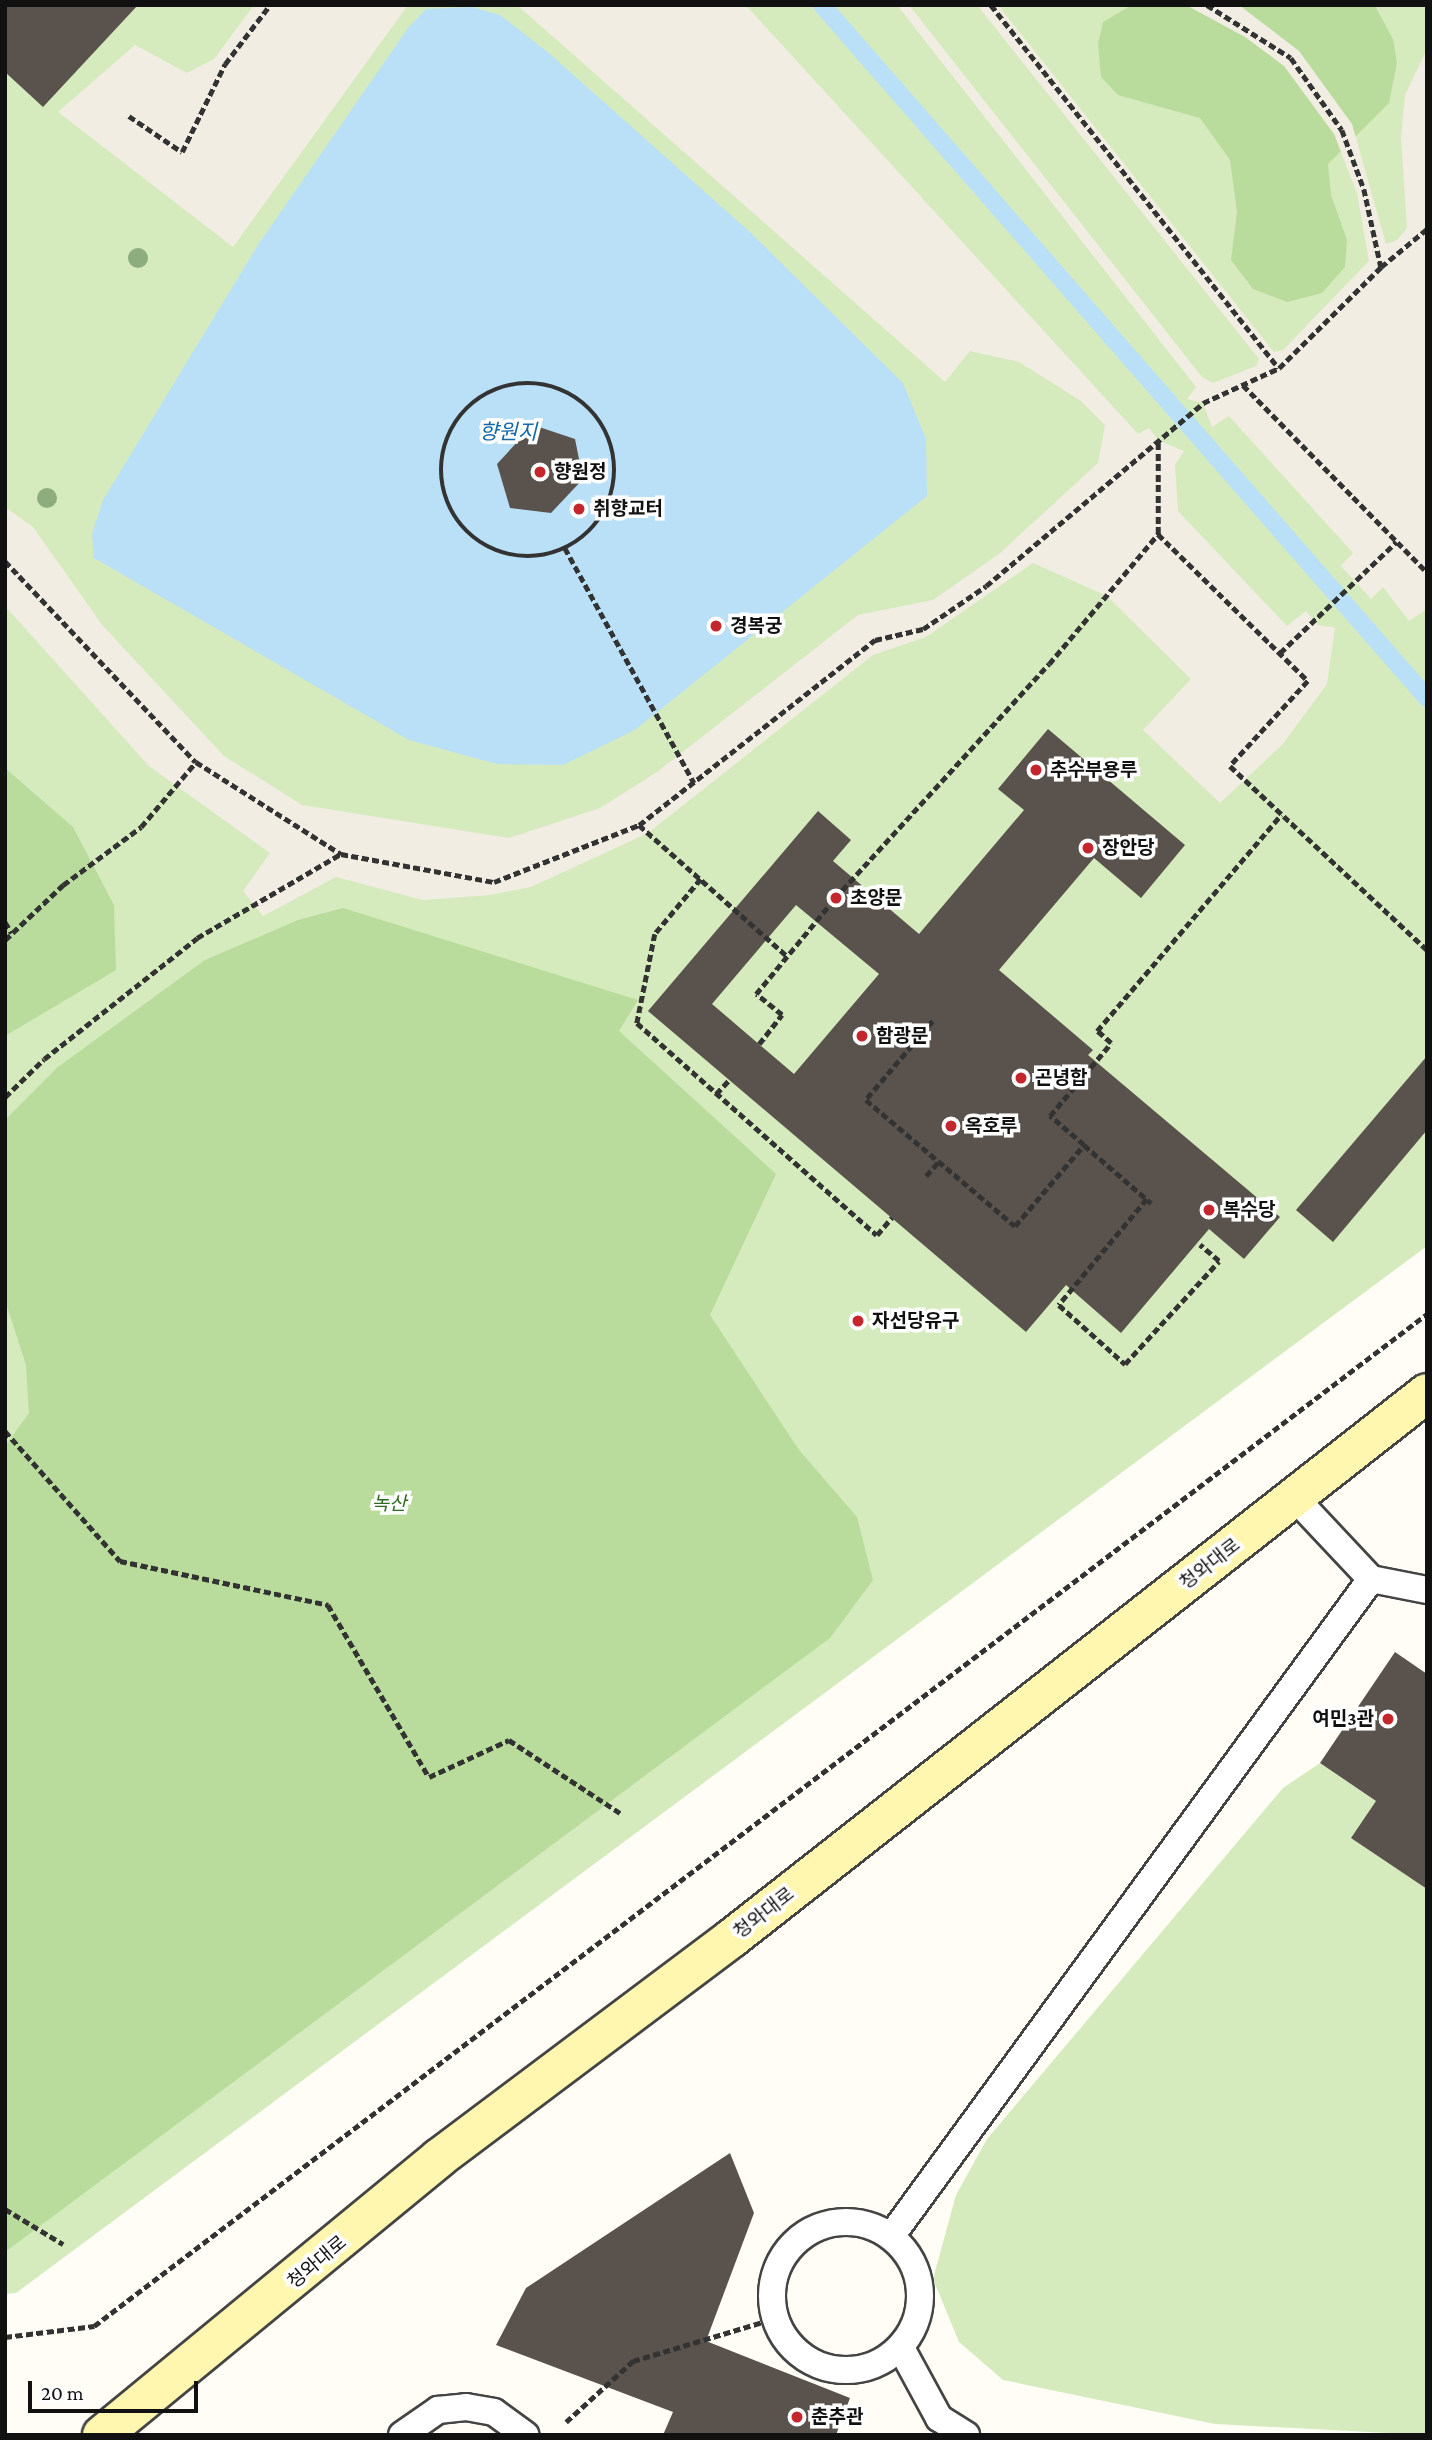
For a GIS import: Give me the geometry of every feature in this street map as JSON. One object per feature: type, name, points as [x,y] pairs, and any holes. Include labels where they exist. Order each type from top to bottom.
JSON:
[{"type":"street","name":"청와대로","points":[[102,2435],[439,2158],[732,1938],[1427,1393]]},
{"type":"lane","points":[[1294,1497],[1371,1579],[1427,1590]]},
{"type":"lane","points":[[892,2235],[1371,1579]]},
{"type":"lane","points":[[857,2220],[892,2235],[917,2268],[920,2310],[901,2348],[864,2369],[827,2370],[793,2350],[774,2319],[771,2281],[788,2246],[819,2225],[857,2220]]},
{"type":"lane","points":[[901,2348],[939,2418],[966,2435]]},
{"type":"lane","points":[[402,2435],[438,2410],[466,2407],[495,2412],[526,2435]]},
{"type":"path","points":[[129,116],[182,152],[225,64],[270,5]]},
{"type":"path","points":[[991,5],[1279,368]]},
{"type":"path","points":[[1207,5],[1291,58],[1342,130],[1364,189],[1381,267]]},
{"type":"path","points":[[5,561],[195,762],[341,854],[495,882],[639,825],[875,640],[923,629],[986,586],[1203,403],[1279,368],[1381,267],[1427,229]]},
{"type":"path","points":[[528,383],[557,387],[583,402],[602,424],[613,452],[614,481],[606,509],[588,533],[565,548],[538,557],[510,555],[484,546],[462,528],[447,504],[440,476],[443,449],[454,423],[473,402],[499,387],[528,383]]},
{"type":"path","points":[[1243,384],[1427,572]]},
{"type":"path","points":[[759,1044],[782,1016],[756,994],[835,898],[1049,664],[1158,534],[1158,440]]},
{"type":"path","points":[[1158,534],[1308,681],[1230,766],[1427,950]]},
{"type":"path","points":[[1280,653],[1396,542]]},
{"type":"path","points":[[565,548],[694,783]]},
{"type":"path","points":[[5,940],[63,885],[141,827],[195,762]]},
{"type":"path","points":[[1200,1245],[1219,1261],[1125,1364],[1059,1305],[1149,1201],[1050,1116],[1111,1043],[1097,1031],[1281,815]]},
{"type":"path","points":[[639,825],[788,957]]},
{"type":"path","points":[[5,1097],[44,1059],[197,938],[341,854]]},
{"type":"path","points":[[701,879],[655,934],[637,1023],[877,1235],[892,1217]]},
{"type":"path","points":[[5,922],[12,933]]},
{"type":"path","points":[[933,1021],[866,1100],[1015,1226],[1084,1145]]},
{"type":"path","points":[[716,1094],[729,1080]]},
{"type":"path","points":[[926,1176],[939,1161]]},
{"type":"path","points":[[5,2337],[94,2326],[1427,1314]]},
{"type":"path","points":[[5,1431],[120,1561],[328,1605],[429,1777],[509,1741],[620,1813]]},
{"type":"path","points":[[5,2209],[63,2244]]},
{"type":"path","points":[[563,2426],[633,2361],[774,2319]]},
{"type":"green space","name":"경복궁","points":[[5,5],[1427,5],[1427,1246],[16,2293],[5,2294]]},
{"type":"green space","points":[[1132,5],[1375,6],[1393,39],[1397,63],[1389,103],[1328,164],[1331,195],[1347,240],[1345,267],[1322,293],[1287,302],[1253,289],[1231,260],[1237,212],[1230,160],[1200,118],[1118,95],[1101,77],[1098,44],[1103,22]]},
{"type":"green space","points":[[5,768],[73,827],[114,905],[116,970],[5,1036]]},
{"type":"green space","name":"녹산","points":[[343,908],[638,1000],[619,1031],[776,1174],[710,1315],[799,1450],[857,1517],[873,1580],[830,1638],[5,2252],[5,1446],[29,1413],[26,1365],[5,1300],[5,1120],[58,1067],[205,960],[298,920]]},
{"type":"green space","points":[[1320,1763],[1427,1836],[1427,2435],[1215,2424],[1003,2380],[959,2342],[933,2279],[956,2195],[987,2139],[1283,1788]]},
{"type":"shaded area","points":[[254,5],[408,5],[233,247],[58,112],[135,45],[187,73],[214,59]]},
{"type":"shaded area","points":[[517,5],[745,5],[1138,434],[1149,428],[1158,440],[1184,451],[1175,465],[1178,511],[1287,626],[1306,611],[1318,625],[1335,628],[1327,684],[1282,745],[1220,803],[1143,730],[1191,679],[1107,596],[1033,563],[926,637],[873,655],[648,833],[531,887],[490,895],[423,900],[336,877],[263,916],[243,891],[270,853],[149,766],[5,606],[5,507],[33,527],[103,626],[224,756],[302,805],[509,838],[600,808],[657,772],[858,615],[933,600],[999,554],[1098,463],[1105,425],[1081,401],[1019,362],[970,351],[945,382]]},
{"type":"shaded area","points":[[897,5],[909,5],[1202,377],[1213,383],[1256,366],[1259,359],[977,5],[998,5],[1274,352],[1283,350],[1369,261],[1357,193],[1334,134],[1284,66],[1245,37],[1186,5],[1239,5],[1299,51],[1352,124],[1386,244],[1397,240],[1407,228],[1401,137],[1405,95],[1427,49],[1427,609],[1409,621],[1383,587],[1371,599],[1341,566],[1353,553],[1229,416],[1212,427],[1203,403],[1187,399],[1196,387]]},
{"type":"water","name":"향원지","points":[[472,7],[500,15],[550,54],[752,234],[903,383],[926,439],[927,496],[635,730],[563,765],[497,764],[409,740],[94,558],[92,534],[103,500],[258,245],[408,28],[426,9]]},
{"type":"building","points":[[5,5],[138,5],[43,107],[5,72]]},
{"type":"building","name":"향원정","points":[[533,425],[575,439],[583,479],[551,513],[510,508],[497,464]]},
{"type":"building","points":[[1048,729],[1185,845],[1141,898],[1094,858],[999,970],[1093,1050],[1088,1055],[1280,1217],[1244,1259],[1209,1229],[1121,1333],[1066,1285],[1026,1332],[648,1011],[818,811],[851,840],[833,861],[919,934],[1024,810],[998,789]],"holes":[[[796,905],[879,974],[794,1074],[712,1004]]]},
{"type":"building","points":[[1427,1056],[1427,1130],[1333,1242],[1296,1210]]},
{"type":"building","name":"여민3관","points":[[1395,1652],[1427,1674],[1427,1889],[1351,1838],[1376,1801],[1320,1763]]},
{"type":"building","points":[[730,2153],[754,2213],[706,2341],[850,2398],[836,2435],[663,2435],[673,2412],[496,2345],[526,2288]]},
{"type":"waterway","points":[[822,5],[1427,698]]},
{"type":"place","name":"향원정","points":[[540,472]]},
{"type":"place","name":"취향교터","points":[[579,509]]},
{"type":"place","name":"경복궁","points":[[716,626]]},
{"type":"place","name":"추수부용루","points":[[1036,770]]},
{"type":"place","name":"장안당","points":[[1088,848]]},
{"type":"place","name":"초양문","points":[[836,898]]},
{"type":"place","name":"함광문","points":[[862,1036]]},
{"type":"place","name":"곤녕합","points":[[1021,1078]]},
{"type":"place","name":"옥호루","points":[[951,1126]]},
{"type":"place","name":"복수당","points":[[1209,1210]]},
{"type":"place","name":"자선당유구","points":[[858,1321]]},
{"type":"place","name":"여민3관","points":[[1388,1719]]},
{"type":"place","name":"춘추관","points":[[797,2417]]}]
